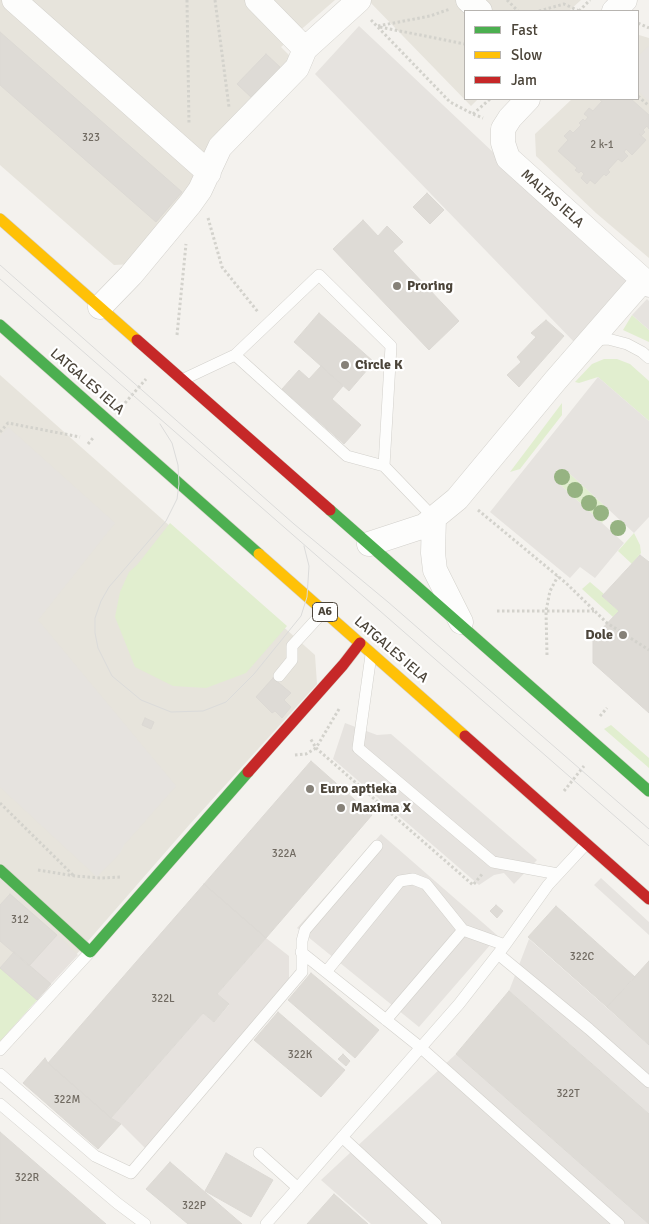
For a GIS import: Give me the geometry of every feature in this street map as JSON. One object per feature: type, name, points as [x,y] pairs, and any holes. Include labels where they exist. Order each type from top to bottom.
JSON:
[{"type":"main road","points":[[0,219],[649,791]]},
{"type":"main road","name":"LATGALES IELA","points":[[0,325],[649,899]]},
{"type":"main road","points":[[0,870],[90,952],[360,643]]},
{"type":"street","points":[[14,0],[189,155],[204,181]]},
{"type":"street","points":[[257,0],[305,50]]},
{"type":"street","points":[[615,10],[625,0]]},
{"type":"street","points":[[100,307],[131,275],[204,181],[220,147],[296,68],[305,50],[358,2]]},
{"type":"street","points":[[503,129],[510,118],[527,100]]},
{"type":"street","name":"MALTAS IELA","points":[[503,129],[508,158],[646,282]]},
{"type":"street","points":[[369,544],[424,526],[457,499],[591,340],[646,282]]},
{"type":"street","points":[[434,518],[433,553],[435,570],[465,630]]},
{"type":"lane","points":[[182,380],[235,355],[319,275],[391,346],[384,466]]},
{"type":"lane","points":[[591,340],[608,339],[627,344],[649,358]]},
{"type":"lane","points":[[235,355],[347,456],[384,466],[434,518]]},
{"type":"lane","points":[[279,676],[292,660],[292,646],[324,611]]},
{"type":"lane","points":[[372,654],[358,748],[493,862],[558,874]]},
{"type":"lane","points":[[266,1224],[459,1004],[558,874],[586,844]]},
{"type":"lane","points":[[0,1074],[95,1156],[131,1173],[302,972],[301,952],[305,930],[376,846]]},
{"type":"lane","points":[[326,972],[400,881],[413,880],[426,884],[463,930],[502,949],[649,1082]]},
{"type":"lane","points":[[386,1020],[463,930]]},
{"type":"lane","points":[[0,1050],[90,952]]},
{"type":"lane","points":[[301,952],[420,1047],[619,1224]]},
{"type":"lane","points":[[0,1104],[117,1203],[145,1224]]},
{"type":"lane","points":[[342,1138],[436,1224]]},
{"type":"lane","points":[[260,1153],[298,1188]]},
{"type":"path","points":[[187,0],[189,155]]},
{"type":"path","points":[[216,0],[233,134]]},
{"type":"path","points":[[507,0],[517,10]]},
{"type":"path","points":[[580,10],[590,0]]},
{"type":"path","points":[[358,2],[377,26],[450,102],[473,114],[491,120],[503,129]]},
{"type":"path","points":[[377,26],[430,16],[473,4]]},
{"type":"path","points":[[543,10],[564,4],[577,10]]},
{"type":"path","points":[[377,26],[464,44]]},
{"type":"path","points":[[639,97],[649,106]]},
{"type":"path","points":[[473,114],[487,100]]},
{"type":"path","points":[[204,181],[222,267],[268,325]]},
{"type":"path","points":[[177,335],[186,241]]},
{"type":"path","points":[[122,406],[150,375]]},
{"type":"path","points":[[0,432],[8,423],[80,437]]},
{"type":"path","points":[[476,508],[558,576],[607,623],[649,650]]},
{"type":"path","points":[[547,655],[546,611],[550,591],[558,576]]},
{"type":"path","points":[[497,610],[594,611]]},
{"type":"path","points":[[569,795],[563,790],[584,766],[579,762]]},
{"type":"path","points":[[348,793],[357,784]]},
{"type":"path","points":[[0,803],[75,876]]},
{"type":"path","points":[[37,870],[75,876],[122,877]]},
{"type":"shaded area","points":[[0,0],[335,0],[281,47],[293,59],[293,83],[132,264],[114,265],[0,165]]},
{"type":"shaded area","points":[[368,0],[581,0],[570,10],[464,10],[464,99]]},
{"type":"shaded area","points":[[359,26],[630,281],[576,344],[315,74]]},
{"type":"shaded area","points":[[639,35],[649,38],[649,258],[596,213],[536,156],[535,134],[571,100],[639,100]]},
{"type":"shaded area","points":[[649,46],[649,101],[639,92],[639,55]]},
{"type":"shaded area","points":[[465,100],[477,100],[471,106]]},
{"type":"shaded area","points":[[647,299],[649,301],[649,330],[632,315]]},
{"type":"shaded area","points":[[0,375],[315,655],[317,684],[190,824],[0,1042]]},
{"type":"shaded area","points":[[598,377],[649,421],[649,517],[634,533],[569,473],[563,469],[557,470],[554,476],[555,480],[624,543],[595,578],[580,567],[570,578],[490,512]]},
{"type":"shaded area","points":[[8,427],[115,523],[38,620],[176,786],[124,845],[120,853],[97,877],[0,787],[0,436]]},
{"type":"shaded area","points":[[345,723],[377,735],[391,734],[537,860],[514,884],[504,873],[494,875],[479,885],[333,759]]},
{"type":"shaded area","points":[[381,834],[498,936],[419,1027],[297,928]]},
{"type":"shaded area","points":[[601,878],[649,922],[649,935],[594,885]]},
{"type":"shaded area","points":[[57,935],[78,955],[51,984],[29,966]]},
{"type":"shaded area","points":[[266,938],[289,956],[289,979],[145,1148],[121,1124],[111,1118],[203,1013],[214,1022],[229,1005],[217,994]]},
{"type":"shaded area","points":[[529,939],[649,1045],[649,1114],[509,991]]},
{"type":"shaded area","points":[[456,1054],[649,1224],[371,1224],[321,1180]]},
{"type":"green space","points":[[632,315],[649,330],[649,342],[623,330]]},
{"type":"green space","points":[[604,359],[617,359],[630,364],[649,381],[649,421],[598,377],[579,383],[575,382],[592,364]]},
{"type":"green space","points":[[562,403],[562,415],[520,469],[510,472]]},
{"type":"green space","points":[[563,469],[609,510],[602,523],[555,480],[554,476],[557,470]]},
{"type":"green space","points":[[170,523],[287,626],[246,673],[206,688],[173,686],[135,667],[115,617],[120,592],[129,572],[137,565]]},
{"type":"green space","points":[[634,533],[640,545],[641,553],[632,564],[618,551]]},
{"type":"green space","points":[[590,582],[619,611],[613,617],[582,589]]},
{"type":"green space","points":[[611,725],[649,758],[649,768],[604,729]]},
{"type":"green space","points":[[0,968],[37,1000],[0,1041]]},
{"type":"building","points":[[0,32],[182,192],[156,222],[0,85]]},
{"type":"building","points":[[266,54],[281,68],[252,98],[237,84]]},
{"type":"building","points":[[600,100],[632,100],[649,115],[649,129],[647,126],[643,130],[645,132],[641,136],[646,140],[632,155],[626,149],[624,152],[628,156],[622,162],[618,159],[608,170],[610,172],[606,176],[604,174],[595,184],[590,180],[587,184],[581,178],[584,174],[581,171],[579,173],[575,170],[577,168],[558,151],[568,140],[564,136],[570,130],[573,133],[581,125],[579,123],[583,119],[585,121],[588,117],[584,114],[589,108],[593,111],[602,101]]},
{"type":"building","points":[[427,193],[444,210],[430,224],[413,207]]},
{"type":"building","name":"Proring","points":[[363,220],[378,236],[387,226],[403,242],[393,251],[459,321],[429,350],[333,249]]},
{"type":"building","points":[[319,313],[374,362],[349,391],[294,342]]},
{"type":"building","points":[[546,320],[564,336],[519,387],[507,375],[521,362],[517,357],[536,337],[531,333]]},
{"type":"building","name":"Circle K","points":[[321,366],[343,386],[332,399],[361,425],[344,444],[282,389],[299,370],[309,379]]},
{"type":"building","name":"Dole","points":[[640,555],[649,562],[649,713],[593,663],[593,638],[619,611],[602,596]]},
{"type":"building","points":[[273,678],[291,693],[284,700],[291,707],[282,718],[275,711],[272,713],[256,697]]},
{"type":"building","points":[[145,718],[154,722],[151,729],[142,725]]},
{"type":"building","points":[[311,761],[372,815],[266,938],[204,884]]},
{"type":"building","points":[[204,884],[266,938],[217,994],[229,1004],[214,1022],[203,1013],[111,1118],[48,1063]]},
{"type":"building","points":[[10,894],[57,935],[29,966],[0,941],[0,905]]},
{"type":"building","points":[[496,905],[503,911],[497,918],[490,911]]},
{"type":"building","points":[[556,906],[635,977],[607,1007],[528,937]]},
{"type":"building","points":[[14,952],[51,984],[37,1000],[0,968]]},
{"type":"building","points":[[649,961],[649,1045],[607,1007]]},
{"type":"building","points":[[311,973],[379,1030],[355,1058],[288,1000]]},
{"type":"building","points":[[509,991],[649,1114],[649,1224],[456,1054]]},
{"type":"building","points":[[278,1012],[345,1070],[321,1097],[254,1040]]},
{"type":"building","points":[[343,1054],[350,1061],[346,1066],[338,1059]]},
{"type":"building","points":[[45,1058],[48,1063],[111,1118],[121,1124],[98,1149],[23,1083]]},
{"type":"building","points":[[0,1132],[106,1224],[0,1224]]},
{"type":"building","points":[[226,1153],[273,1180],[251,1217],[205,1191]]},
{"type":"building","points":[[170,1162],[242,1224],[188,1224],[146,1189]]},
{"type":"building","points":[[334,1194],[368,1224],[307,1224]]},
{"type":"tram line","points":[[0,265],[294,524],[388,602],[649,829]]},
{"type":"tram line","points":[[0,279],[649,846]]},
{"type":"tram line","points":[[160,424],[172,443],[178,465],[179,484],[177,499],[166,521],[109,587],[101,601],[95,618],[95,633],[98,648],[112,676],[141,700],[171,712],[203,711],[226,702],[254,674],[301,616],[307,597],[309,566],[304,546]]},
{"type":"traffic: fast","points":[[0,325],[259,554]]},
{"type":"traffic: fast","points":[[330,510],[649,791]]},
{"type":"traffic: fast","points":[[0,870],[90,952],[248,772]]},
{"type":"traffic: slow","points":[[0,219],[137,340]]},
{"type":"traffic: slow","points":[[259,554],[465,736]]},
{"type":"traffic: jam","points":[[137,340],[330,510]]},
{"type":"traffic: jam","points":[[248,772],[343,665],[360,643]]},
{"type":"traffic: jam","points":[[465,736],[649,899]]},
{"type":"place","name":"Proring","points":[[397,286]]},
{"type":"place","name":"Circle K","points":[[345,365]]},
{"type":"place","name":"Dole","points":[[623,635]]},
{"type":"place","name":"Euro aptieka","points":[[310,789]]},
{"type":"place","name":"Maxima X","points":[[341,808]]}]
